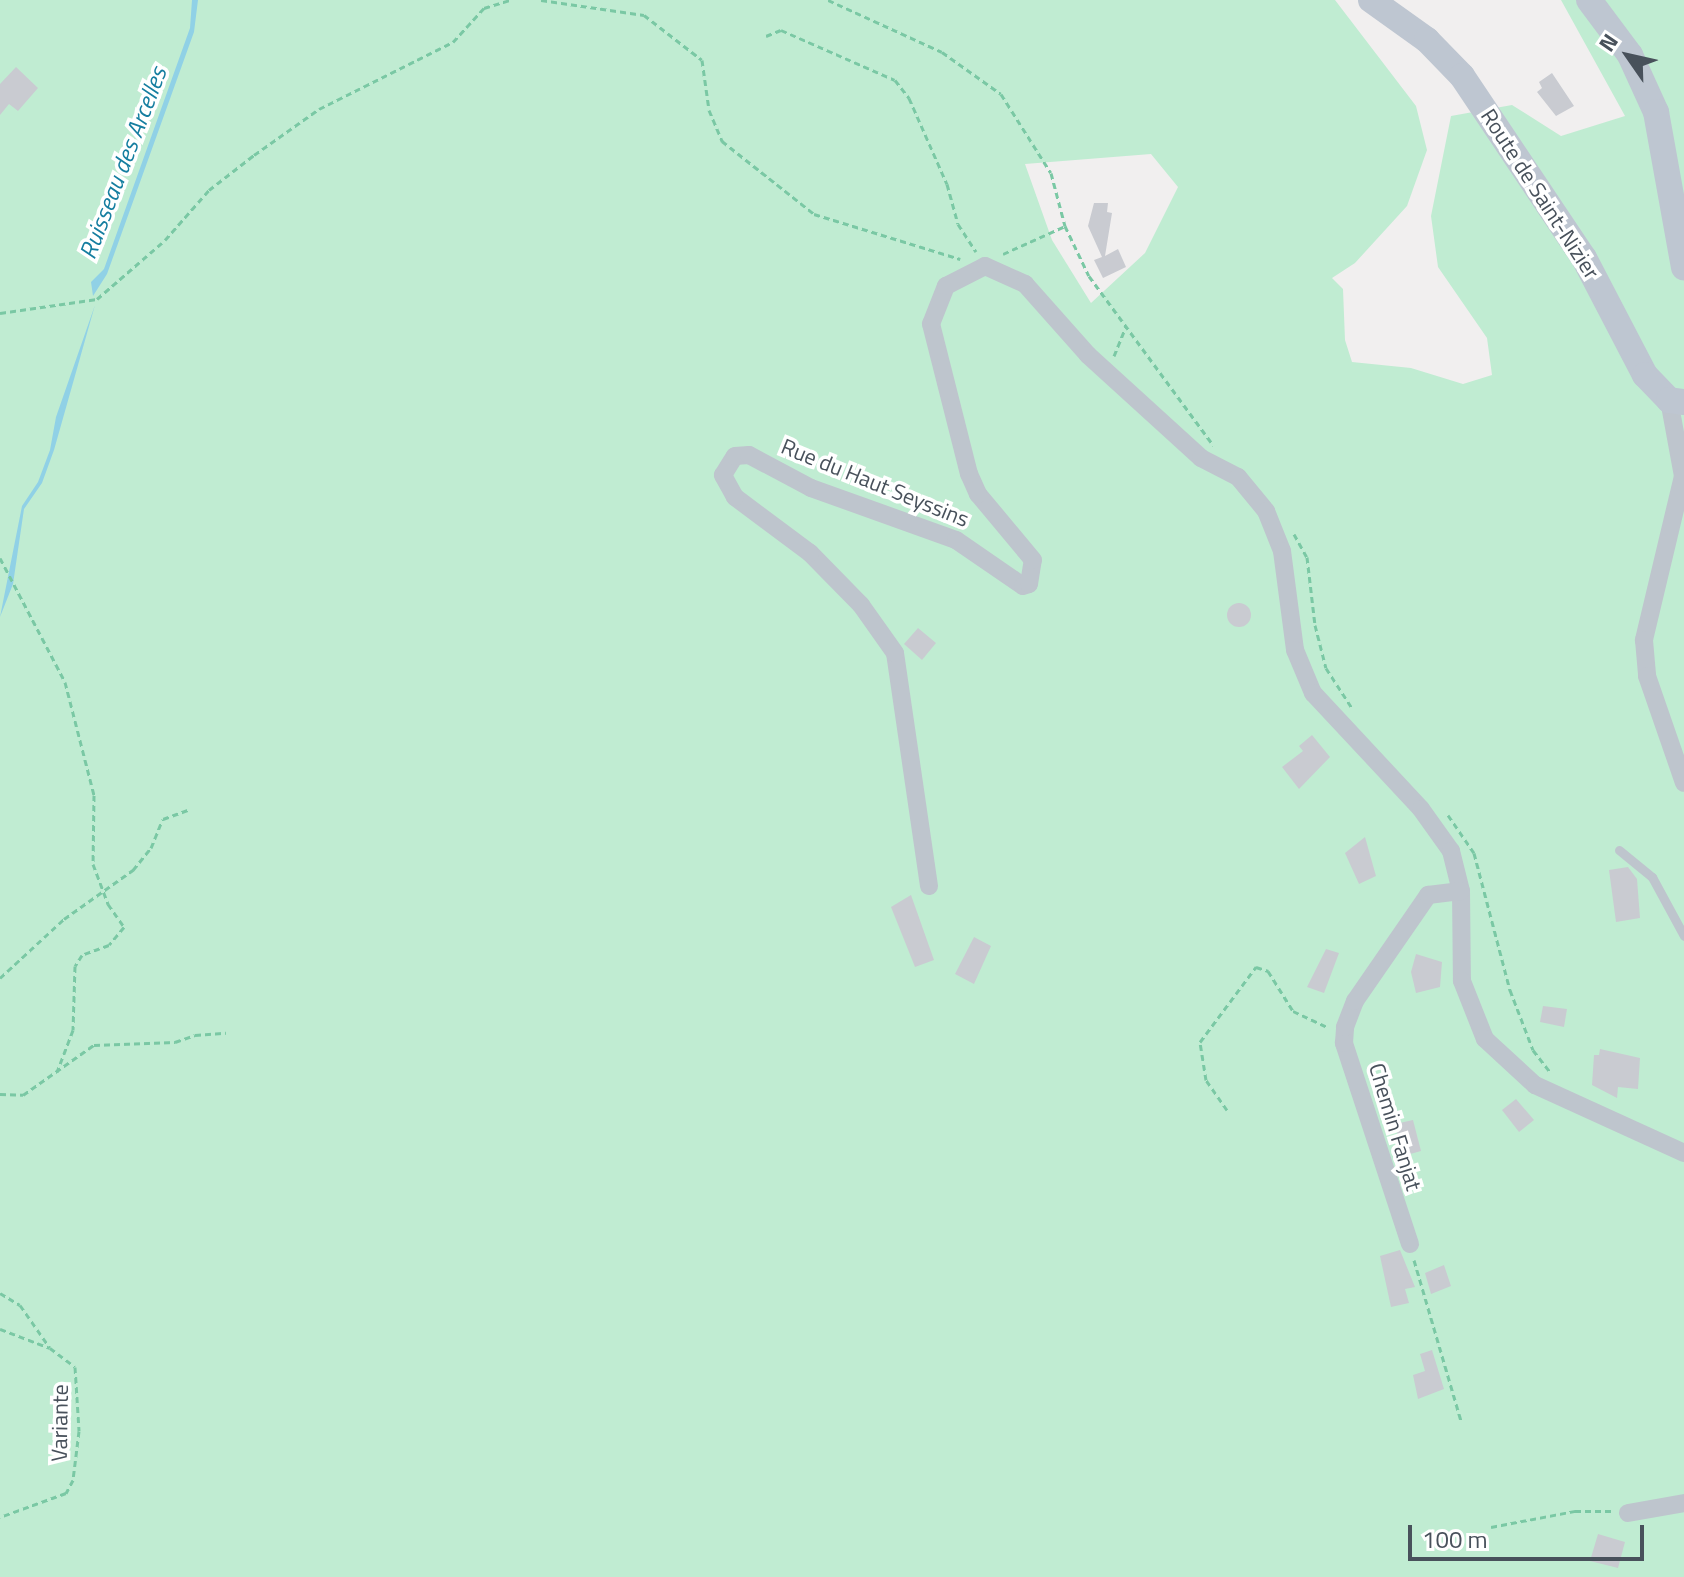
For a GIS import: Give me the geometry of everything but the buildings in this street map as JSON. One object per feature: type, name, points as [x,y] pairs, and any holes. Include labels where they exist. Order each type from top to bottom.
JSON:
[{"type":"main road","name":"Route de Saint-Nizier","points":[[1371,0],[1427,40],[1462,76],[1584,258],[1645,375],[1677,401]]},
{"type":"main road","points":[[1590,0],[1630,55],[1656,112],[1684,267]]},
{"type":"street","points":[[985,266],[1025,284],[1110,375],[1201,458],[1238,477],[1266,511],[1282,551],[1295,650],[1313,693],[1438,830],[1451,851],[1461,891],[1462,981],[1477,1023],[1497,1053],[1553,1096],[1684,1153]]},
{"type":"street","name":"Rue du Haut Seyssins","points":[[929,886],[895,653],[861,605],[810,553],[735,497],[723,475],[735,456],[749,455],[811,488],[956,540],[1023,586],[1029,584],[1033,560],[978,494],[969,474],[931,324],[946,286],[985,266]]},
{"type":"street","points":[[1677,401],[1683,476],[1644,640],[1647,676],[1684,783]]},
{"type":"street","points":[[1347,1024],[1355,1001],[1428,895],[1461,891]]},
{"type":"street","name":"Chemin Fanjat","points":[[1347,1024],[1344,1043],[1410,1244]]},
{"type":"street","points":[[1628,1513],[1684,1503]]},
{"type":"lane","points":[[1619,850],[1652,877],[1684,936]]},
{"type":"path","points":[[0,313],[97,299],[165,240],[209,190],[254,155],[319,109],[453,42],[484,8],[510,0]]},
{"type":"path","points":[[541,0],[644,15],[679,38],[702,60],[709,110],[722,141],[814,214],[985,266]]},
{"type":"path","points":[[828,0],[942,52],[1001,94],[1051,173],[1065,226],[1089,276],[1216,449]]},
{"type":"path","points":[[766,36],[781,30],[895,80],[909,98],[947,184],[958,224],[985,266]]},
{"type":"path","points":[[985,266],[1022,241],[1065,226]]},
{"type":"path","points":[[1110,375],[1126,326]]},
{"type":"path","points":[[1304,546],[1326,668],[1360,718]]},
{"type":"path","points":[[0,558],[65,682],[94,795],[93,864],[104,893],[124,927],[109,945],[82,955],[75,966],[73,1030],[57,1072]]},
{"type":"path","points":[[0,978],[64,919],[104,893],[151,848],[163,819],[188,810]]},
{"type":"path","points":[[1481,873],[1510,990],[1533,1050],[1554,1076]]},
{"type":"path","points":[[1227,1110],[1206,1080],[1200,1042],[1256,967],[1268,971],[1293,1011],[1304,1018],[1333,1028],[1347,1024]]},
{"type":"path","points":[[0,1094],[23,1095],[94,1045],[175,1042],[195,1035],[226,1033]]},
{"type":"path","points":[[1410,1244],[1428,1322],[1461,1421]]},
{"type":"path","points":[[0,1293],[20,1305],[50,1348]]},
{"type":"path","name":"Variante","points":[[0,1329],[50,1348],[75,1367],[79,1431],[73,1480],[66,1493],[0,1517]]},
{"type":"path","points":[[1491,1527],[1575,1511],[1628,1513]]},
{"type":"green space","points":[[0,0],[1335,0],[1416,106],[1427,150],[1407,206],[1355,263],[1332,278],[1343,289],[1345,340],[1352,362],[1411,368],[1463,384],[1492,375],[1487,338],[1438,267],[1431,216],[1451,116],[1512,105],[1561,136],[1625,116],[1561,0],[1684,0],[1684,1577],[0,1577]],"holes":[[[1151,154],[1178,187],[1145,253],[1091,303],[1052,240],[1025,164]]]},
{"type":"water","points":[[192,0],[198,0],[194,32],[107,274],[93,296],[91,282],[104,269],[190,28]]},
{"type":"water","points":[[95,305],[54,450],[42,483],[24,509],[13,584],[0,617],[22,506],[38,482],[50,450],[56,417]]},
{"type":"water label","name":"Ruisseau des Arcelles","points":[[123,163]]}]
